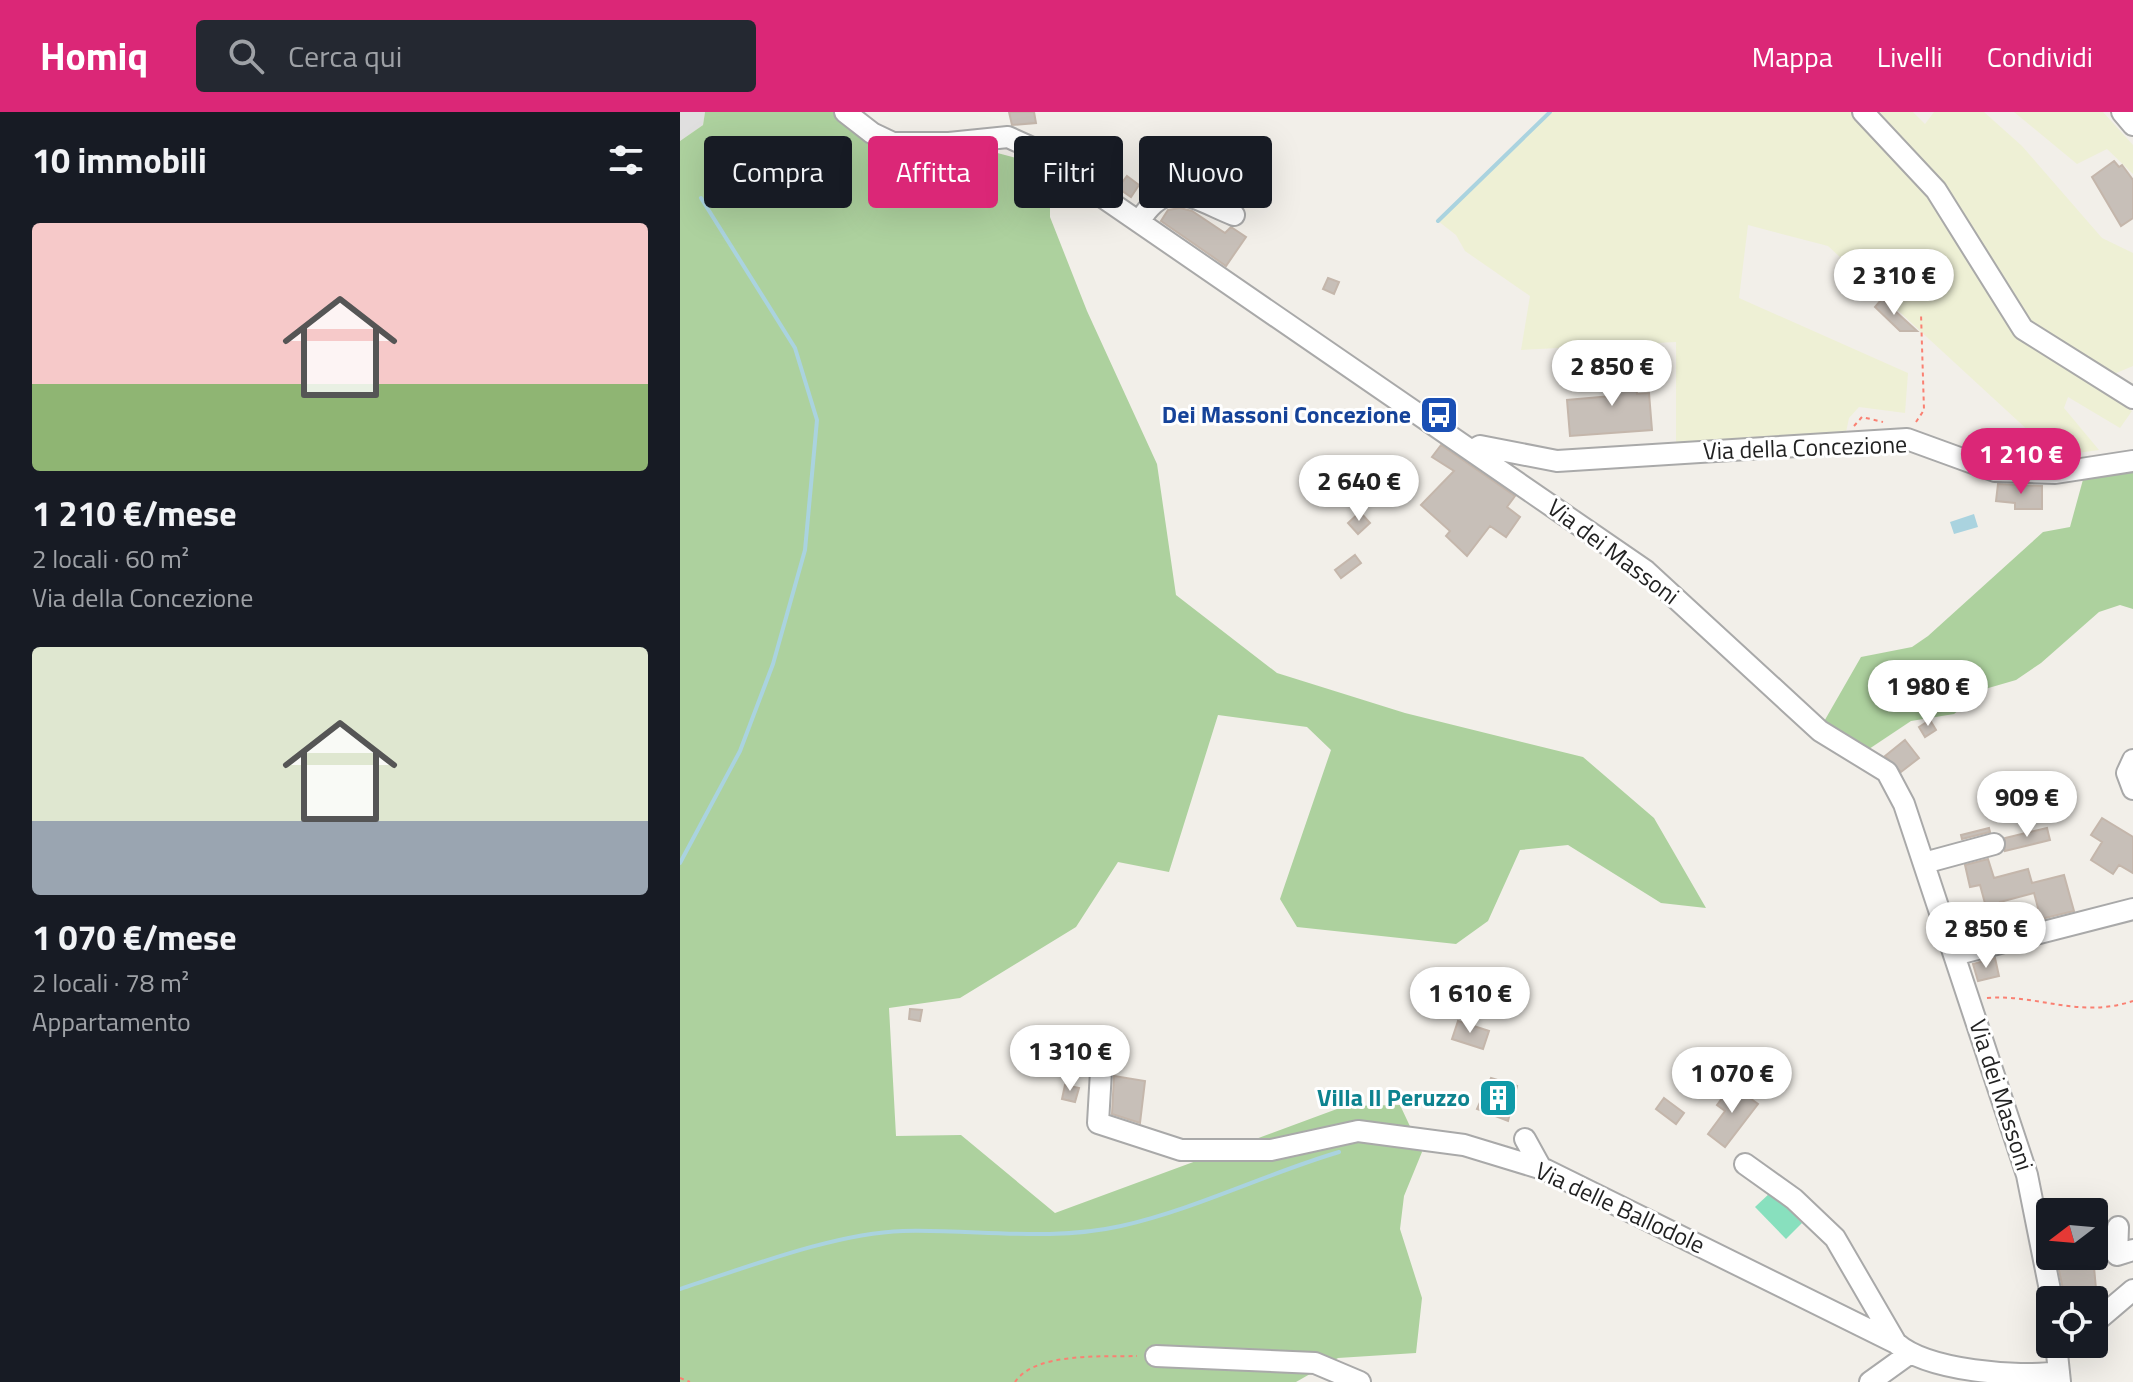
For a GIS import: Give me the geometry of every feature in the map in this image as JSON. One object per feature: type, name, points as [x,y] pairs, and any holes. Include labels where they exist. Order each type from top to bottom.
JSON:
[{"type":"street","name":"Via dei Massoni","points":[[845,112],[872,133],[893,143],[949,143],[1008,137],[1030,147],[1646,571],[1820,731],[1887,772],[1904,804],[2027,1175],[2049,1286]]},
{"type":"street","points":[[1863,112],[1936,190],[2023,329],[2133,398]]},
{"type":"street","points":[[2122,112],[2133,125]]},
{"type":"street","points":[[1139,222],[1152,201],[1171,193],[1234,215]]},
{"type":"street","name":"Via della Concezione","points":[[1473,450],[1480,446],[1557,461],[1907,439],[1995,471],[2055,473],[2133,461]]},
{"type":"street","points":[[2133,760],[2127,773],[2133,789]]},
{"type":"street","points":[[1924,863],[1994,844]]},
{"type":"street","points":[[1954,955],[2133,909]]},
{"type":"street","name":"Via delle Ballodole","points":[[1101,1071],[1098,1123],[1181,1150],[1271,1150],[1358,1131],[1464,1145],[1541,1168],[1902,1349],[1995,1373],[2039,1375],[2060,1359]]},
{"type":"street","points":[[1525,1139],[1541,1168]]},
{"type":"street","points":[[1745,1164],[1794,1199],[1835,1238],[1902,1349],[1870,1382]]},
{"type":"street","points":[[2118,1227],[2117,1255],[2133,1250]]},
{"type":"street","points":[[2108,1311],[2133,1290]]},
{"type":"street","points":[[1156,1356],[1315,1363],[1360,1382]]},
{"type":"path","points":[[1914,424],[1924,410],[1921,314]]},
{"type":"path","points":[[1851,443],[1854,424],[1862,417],[1888,424]]},
{"type":"path","points":[[1970,1002],[2005,996],[2054,1007],[2112,1007],[2133,1001]]},
{"type":"path","points":[[1015,1382],[1029,1366],[1081,1357],[1156,1356]]},
{"type":"path","points":[[680,1378],[690,1382]]},
{"type":"shaded area","points":[[680,112],[705,112],[703,125],[680,141]]},
{"type":"green space","points":[[705,112],[845,112],[868,136],[868,208],[998,208],[998,153],[1014,157],[1014,208],[1050,208],[1050,217],[1087,311],[1157,464],[1176,595],[1277,673],[1405,713],[1583,757],[1654,818],[1706,908],[1661,903],[1568,845],[1520,850],[1488,921],[1456,944],[1297,927],[1280,899],[1331,750],[1307,727],[1218,715],[1169,872],[1118,862],[1076,927],[960,998],[889,1008],[896,1136],[961,1135],[1055,1213],[1345,1106],[1400,1105],[1422,1152],[1404,1196],[1400,1229],[1422,1298],[1416,1353],[1338,1358],[1296,1382],[680,1382],[680,141],[703,125]]},
{"type":"green space","points":[[1550,112],[1853,112],[1940,211],[2020,338],[2132,411],[2120,428],[2068,397],[2064,408],[2099,450],[2056,456],[1828,246],[1748,225],[1739,298],[1908,373],[1905,413],[1859,407],[1849,418],[1845,437],[1676,446],[1676,342],[1521,350],[1530,296],[1465,251],[1456,235],[1438,221]]},
{"type":"green space","points":[[1880,112],[1913,112],[1925,124],[1934,112],[1984,112],[2022,146],[2102,238],[2133,253],[2133,366],[2114,374],[2034,326],[1954,205]]},
{"type":"green space","points":[[2014,112],[2103,112],[2133,145],[2133,174],[2107,149],[2077,164]]},
{"type":"green space","points":[[2133,470],[2133,609],[2120,605],[2099,612],[2041,663],[2016,680],[1985,689],[1954,714],[1911,721],[1869,749],[1822,725],[1861,657],[1912,647],[2043,532],[2070,527],[2084,476]]},
{"type":"green space","points":[[1771,1192],[1802,1223],[1786,1239],[1755,1207]]},
{"type":"water","points":[[1974,514],[1978,527],[1954,534],[1950,522]]},
{"type":"water","points":[[1725,1048],[1740,1062],[1731,1070],[1716,1056]]},
{"type":"building","points":[[1009,112],[1034,112],[1036,123],[1012,125]]},
{"type":"building","points":[[2114,161],[2119,167],[2122,165],[2133,180],[2133,218],[2121,226],[2092,177]]},
{"type":"building","points":[[1127,176],[1139,185],[1131,197],[1123,191],[1123,181]]},
{"type":"building","points":[[1180,208],[1192,211],[1225,233],[1231,227],[1246,237],[1226,266],[1161,221],[1168,210]]},
{"type":"building","points":[[1328,278],[1339,282],[1334,294],[1323,289]]},
{"type":"building","points":[[1882,299],[1917,331],[1900,331],[1875,307]]},
{"type":"building","points":[[1634,365],[1637,394],[1649,393],[1652,430],[1570,436],[1567,400],[1612,396],[1609,368]]},
{"type":"building","points":[[1441,445],[1515,496],[1507,507],[1520,517],[1506,537],[1490,526],[1467,556],[1446,536],[1450,531],[1421,505],[1454,471],[1432,457]]},
{"type":"building","points":[[1998,484],[2042,486],[2042,509],[2015,509],[2015,503],[1996,501]]},
{"type":"building","points":[[1360,512],[1370,523],[1358,534],[1348,523]]},
{"type":"building","points":[[1355,555],[1361,563],[1341,578],[1335,570]]},
{"type":"building","points":[[1930,720],[1936,730],[1925,737],[1919,727]]},
{"type":"building","points":[[1905,740],[1919,758],[1901,772],[1885,756]]},
{"type":"building","points":[[2102,818],[2133,837],[2133,873],[2119,865],[2113,874],[2091,860],[2102,842],[2091,835]]},
{"type":"building","points":[[1989,828],[1990,832],[1962,839],[1961,835]]},
{"type":"building","points":[[2047,828],[2050,840],[2005,851],[2005,838]]},
{"type":"building","points":[[1988,859],[1994,878],[2028,869],[2032,883],[2064,875],[2074,911],[2041,919],[2034,893],[2000,902],[2003,914],[1989,918],[1980,885],[1970,887],[1965,865]]},
{"type":"building","points":[[1995,958],[1999,976],[1978,981],[1973,964]]},
{"type":"building","points":[[910,1009],[922,1010],[920,1021],[909,1019]]},
{"type":"building","points":[[1458,1021],[1489,1031],[1483,1049],[1452,1039]]},
{"type":"building","points":[[1114,1076],[1145,1081],[1140,1123],[1112,1114]]},
{"type":"building","name":"Villa Il Peruzzo","points":[[1491,1078],[1517,1086],[1508,1121],[1477,1109]]},
{"type":"building","points":[[1065,1085],[1079,1088],[1075,1102],[1062,1099]]},
{"type":"building","points":[[1732,1085],[1758,1104],[1725,1147],[1708,1134],[1725,1111],[1717,1105]]},
{"type":"building","points":[[1664,1098],[1684,1113],[1676,1124],[1656,1109]]},
{"type":"building","points":[[2059,1270],[2094,1270],[2096,1286],[2062,1286]]},
{"type":"waterway","points":[[1438,221],[1550,112]]},
{"type":"waterway","points":[[680,863],[740,751],[773,664],[805,550],[817,420],[795,348],[701,198]]},
{"type":"waterway","points":[[680,1289],[790,1253],[877,1233],[1040,1234],[1121,1226],[1176,1210],[1339,1152]]},
{"type":"place","name":"Dei Massoni Concezione","points":[[1439,415]]},
{"type":"place","name":"Villa Il Peruzzo","points":[[1498,1098]]}]
